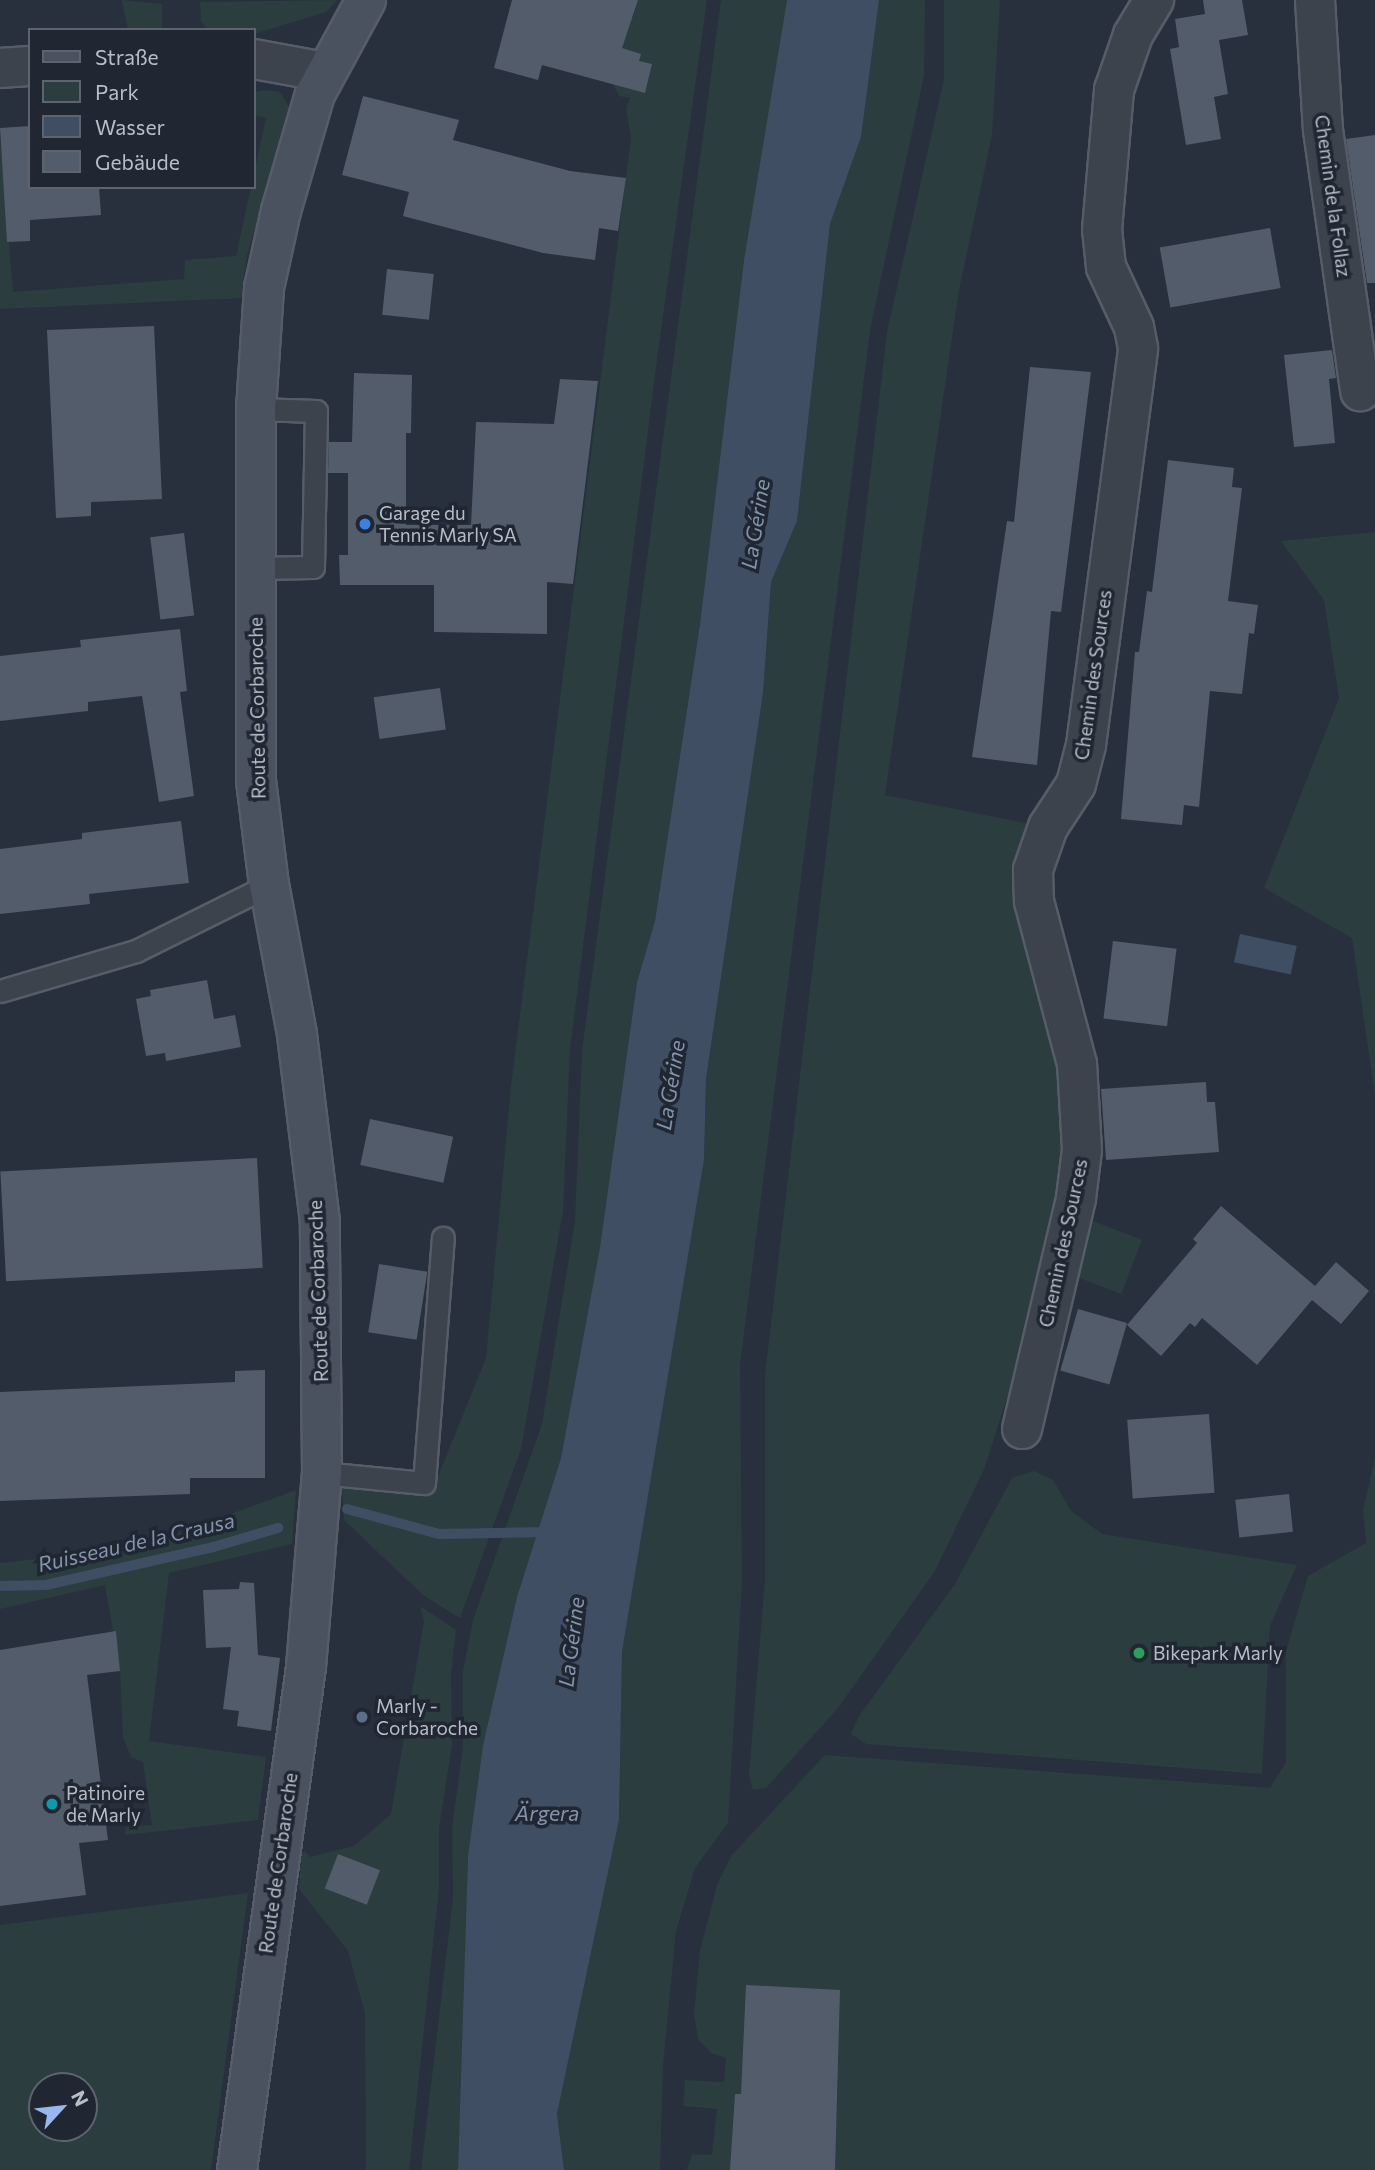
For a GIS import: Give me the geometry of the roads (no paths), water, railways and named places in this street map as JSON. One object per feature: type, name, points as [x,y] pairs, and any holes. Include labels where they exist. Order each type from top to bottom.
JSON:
[{"type":"street","name":"Route de Corbaroche","points":[[237,2170],[306,1667],[322,1472],[320,1222],[297,1034],[269,885],[256,780],[256,409],[267,275],[281,211],[325,72],[366,0]]},
{"type":"street","name":"Chemin des Sources","points":[[1022,1429],[1076,1198],[1082,1150],[1077,1064],[1034,901],[1032,870],[1048,827],[1076,784],[1086,745],[1138,348],[1134,327],[1106,267],[1102,230],[1114,90],[1133,34],[1154,0]]},
{"type":"street","name":"Chemin de la Follaz","points":[[1315,0],[1322,131],[1360,391]]},
{"type":"street","points":[[256,59],[325,72]]},
{"type":"street","points":[[0,68],[28,66]]},
{"type":"lane","points":[[255,568],[313,568],[316,411],[256,409]]},
{"type":"lane","points":[[0,990],[136,951],[269,885]]},
{"type":"lane","points":[[322,1472],[424,1483],[443,1238]]},
{"type":"water","name":"Ärgera","points":[[787,0],[879,0],[861,137],[830,224],[797,521],[771,582],[763,693],[706,1079],[704,1160],[622,1652],[619,1820],[557,2114],[564,2170],[458,2170],[468,1856],[483,1745],[517,1597],[561,1458],[600,1247],[637,982],[655,921],[700,624],[744,260]]},
{"type":"water","points":[[1240,934],[1297,946],[1291,974],[1234,962]]},
{"type":"waterway","name":"Ruisseau de la Crausa","points":[[347,1509],[439,1534],[551,1532]]},
{"type":"waterway","name":"Ruisseau de la Crausa","points":[[0,1586],[46,1585],[213,1547],[278,1528]]},
{"type":"place","name":"Garage du Tennis Marly SA","points":[[365,524]]},
{"type":"place","name":"Bikepark Marly","points":[[1139,1653]]},
{"type":"place","name":"Marly - Corbaroche","points":[[362,1717]]},
{"type":"place","name":"Patinoire de Marly","points":[[52,1804]]},
{"type":"water label","name":"La Gérine","points":[[755,524]]},
{"type":"water label","name":"La Gérine","points":[[670,1085]]},
{"type":"water label","name":"La Gérine","points":[[571,1642]]}]
